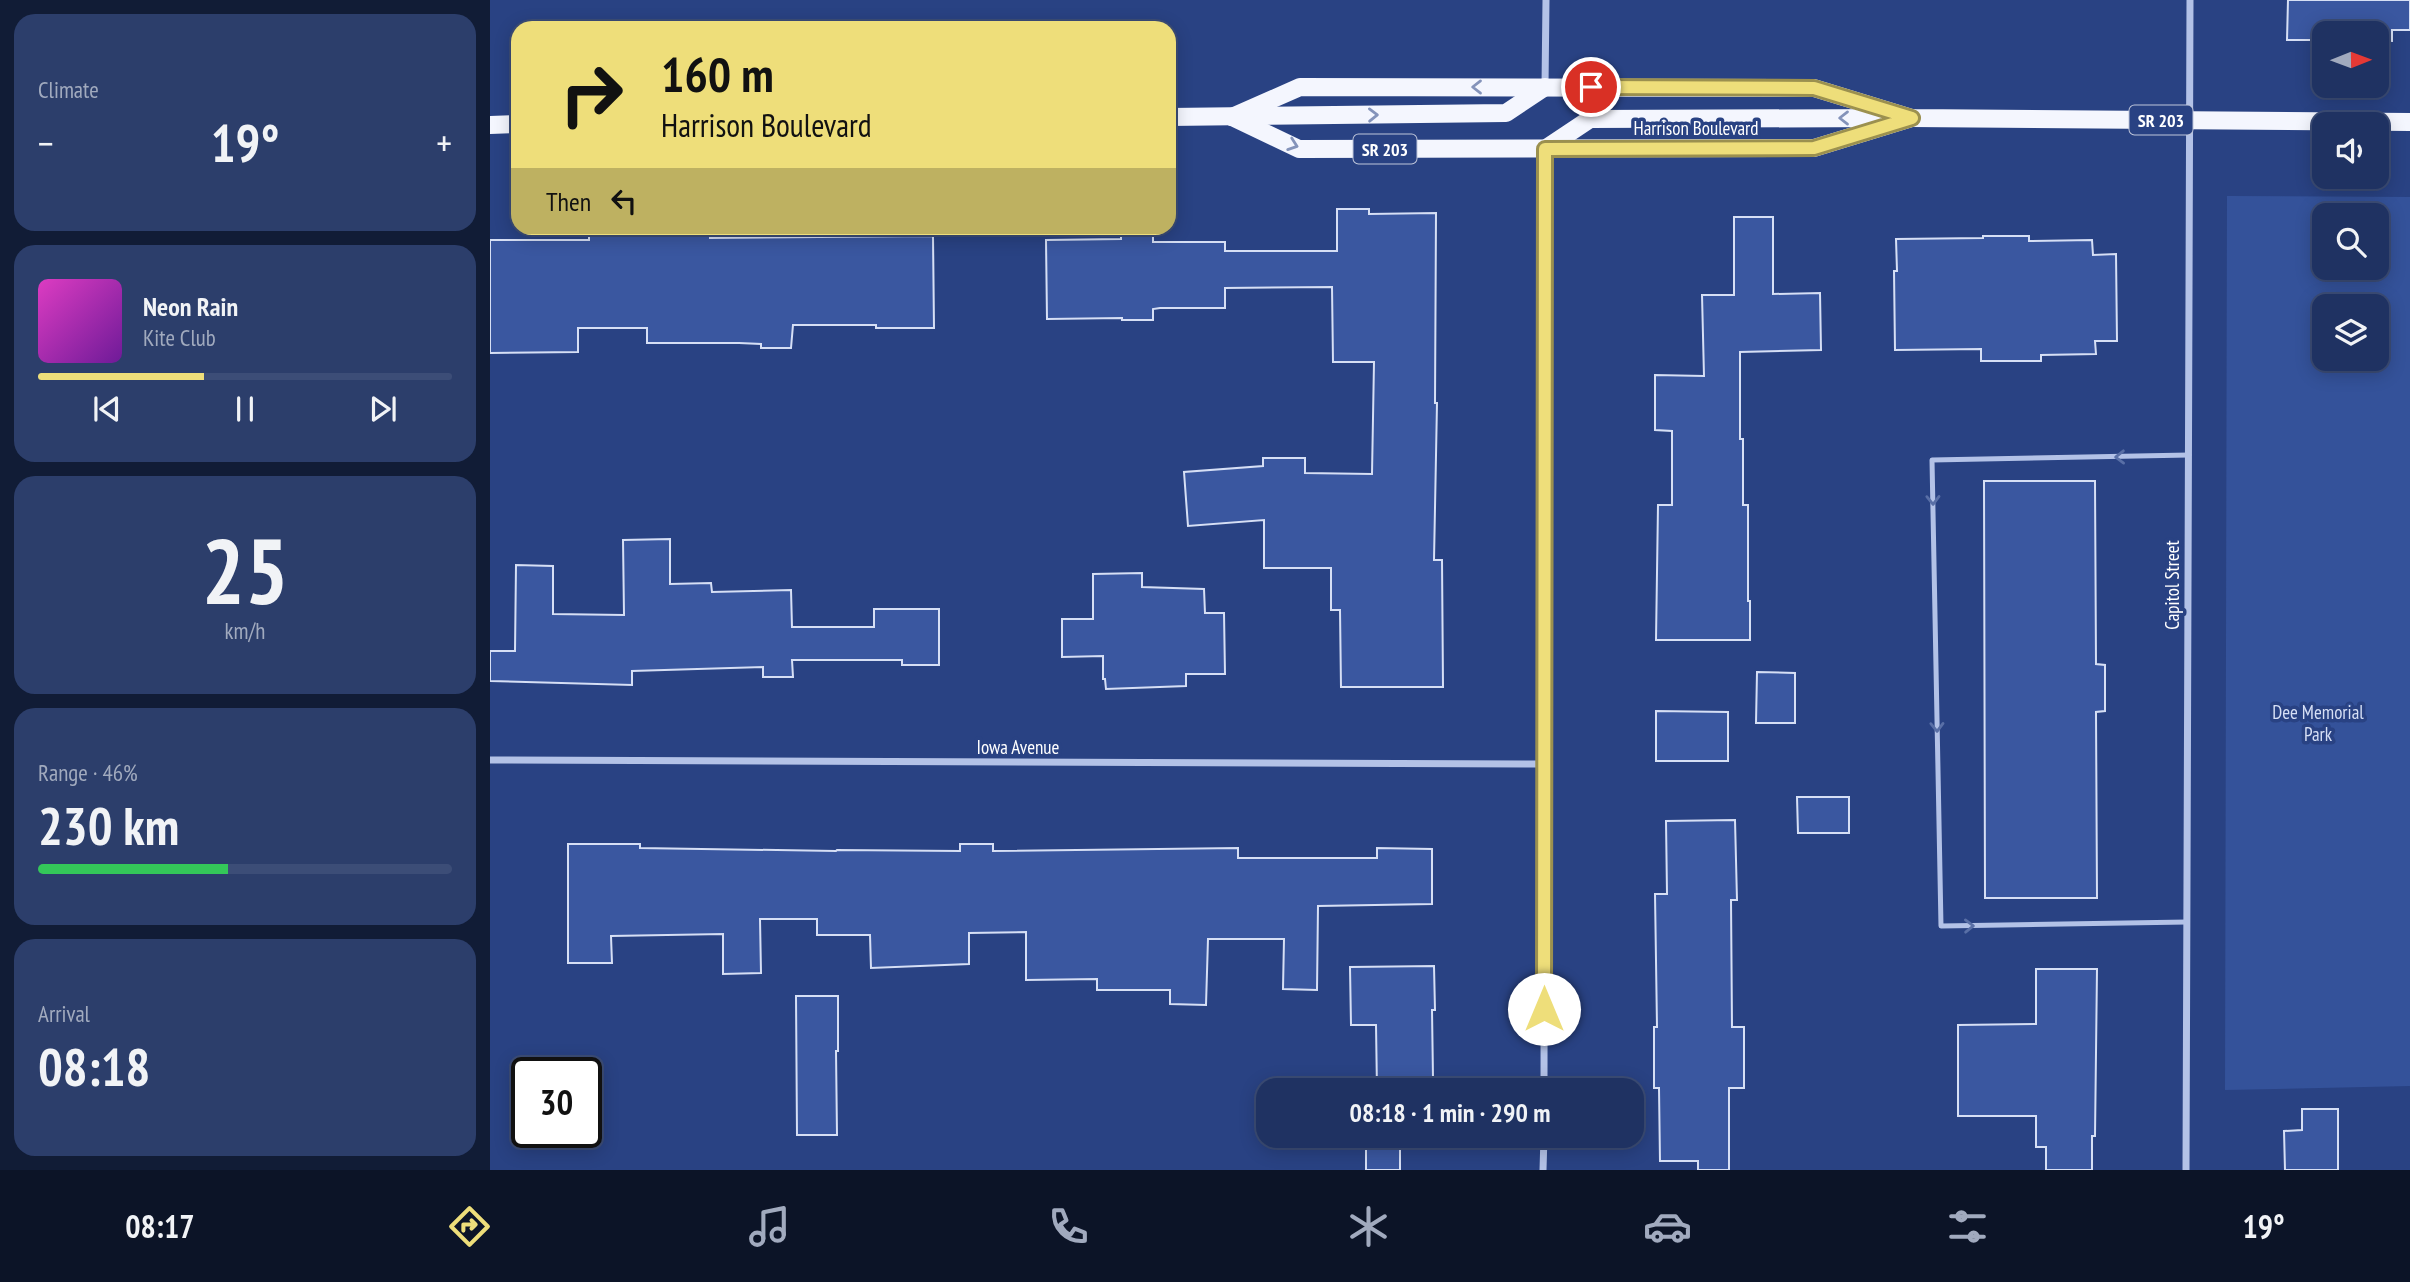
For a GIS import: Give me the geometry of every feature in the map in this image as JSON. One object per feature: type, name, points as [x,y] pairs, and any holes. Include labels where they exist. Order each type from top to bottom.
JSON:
[{"type":"main road","name":"Harrison Boulevard","points":[[1176,117],[1231,117],[1300,87],[1814,88],[1912,118],[2410,122]]},
{"type":"main road","points":[[1231,117],[1506,113],[1545,87]]},
{"type":"main road","name":"Harrison Boulevard","points":[[1231,117],[1299,149],[1814,148],[1912,118]]},
{"type":"main road","points":[[1545,149],[1590,119],[1912,118]]},
{"type":"main road","points":[[490,125],[511,124]]},
{"type":"street","points":[[1545,87],[1546,0]]},
{"type":"street","name":"Capitol Street","points":[[2186,1170],[2190,0]]},
{"type":"street","points":[[1544,1078],[1545,149]]},
{"type":"street","name":"Iowa Avenue","points":[[490,760],[1545,764]]},
{"type":"street","points":[[1543,1170],[1544,1148]]},
{"type":"lane","points":[[2187,922],[1941,926],[1932,460],[2189,455]]},
{"type":"green space","name":"Dee Memorial Park","points":[[2227,196],[2410,197],[2410,1086],[2225,1090]]},
{"type":"building","points":[[2288,0],[2410,0],[2410,30],[2392,30],[2392,41],[2389,41],[2389,21],[2312,21],[2312,40],[2287,40]]},
{"type":"building","points":[[1337,209],[1369,209],[1369,214],[1436,213],[1434,560],[1442,560],[1443,687],[1341,687],[1340,610],[1331,610],[1331,568],[1264,568],[1264,520],[1188,526],[1184,472],[1263,466],[1263,458],[1305,458],[1305,473],[1372,474],[1374,362],[1333,362],[1332,287],[1225,288],[1225,308],[1153,309],[1153,320],[1047,319],[1046,240],[1121,239],[1121,235],[1153,235],[1153,242],[1225,242],[1225,251],[1337,251]]},
{"type":"building","points":[[1734,217],[1773,217],[1773,294],[1820,293],[1821,350],[1740,352],[1740,439],[1743,439],[1743,505],[1748,505],[1750,640],[1656,640],[1658,505],[1672,505],[1672,431],[1655,430],[1655,375],[1704,376],[1702,295],[1734,295]]},
{"type":"building","points":[[589,235],[710,235],[710,238],[933,236],[934,328],[793,325],[791,348],[761,348],[761,344],[739,343],[647,343],[647,328],[578,328],[578,352],[490,353],[490,240],[589,240]]},
{"type":"building","points":[[2029,236],[2029,241],[2092,240],[2093,255],[2116,254],[2117,341],[2095,341],[2096,354],[2041,355],[2041,361],[1981,361],[1981,349],[1895,350],[1896,239]]},
{"type":"building","points":[[1984,481],[2095,481],[2096,664],[2105,665],[2105,711],[2096,712],[2097,898],[1985,898]]},
{"type":"building","points":[[670,539],[670,584],[711,583],[712,592],[791,590],[792,627],[874,627],[874,609],[939,609],[939,665],[902,665],[902,660],[792,660],[793,677],[763,677],[763,667],[632,671],[632,685],[490,681],[490,651],[515,651],[516,565],[553,566],[553,614],[624,615],[623,540]]},
{"type":"building","points":[[1142,573],[1142,587],[1204,589],[1205,613],[1224,613],[1225,674],[1186,674],[1186,686],[1106,689],[1103,656],[1062,657],[1062,619],[1093,619],[1093,574]]},
{"type":"building","points":[[1757,672],[1795,673],[1795,723],[1756,723]]},
{"type":"building","points":[[1656,711],[1728,712],[1728,761],[1656,761]]},
{"type":"building","points":[[1797,797],[1849,797],[1849,833],[1798,833]]},
{"type":"building","points":[[1735,820],[1737,900],[1731,900],[1732,1027],[1744,1027],[1744,1088],[1729,1088],[1729,1170],[1698,1170],[1698,1161],[1660,1161],[1659,1088],[1654,1088],[1654,1027],[1657,1027],[1655,894],[1667,894],[1666,821]]},
{"type":"building","points":[[568,844],[640,844],[640,848],[836,851],[960,851],[960,844],[993,844],[993,851],[1238,848],[1238,858],[1377,858],[1377,848],[1432,849],[1432,904],[1318,906],[1317,990],[1283,989],[1284,939],[1208,939],[1206,1005],[1170,1004],[1170,990],[1097,990],[1097,979],[1026,980],[1026,932],[969,933],[969,964],[871,968],[870,935],[817,935],[817,919],[760,919],[761,973],[723,974],[723,934],[611,936],[612,963],[568,963]]},
{"type":"building","points":[[1434,966],[1433,1078],[1377,1078],[1376,1025],[1351,1025],[1350,967]]},
{"type":"building","points":[[2036,969],[2097,969],[2095,1136],[2092,1136],[2092,1170],[2046,1170],[2046,1147],[2036,1147],[2036,1116],[1958,1116],[1958,1025],[2036,1024]]},
{"type":"building","points":[[796,996],[838,996],[837,1135],[797,1135]]},
{"type":"building","points":[[2302,1109],[2338,1109],[2338,1170],[2285,1170],[2284,1131],[2302,1130]]},
{"type":"building","points":[[1366,1148],[1400,1148],[1400,1170],[1366,1170]]},
{"type":"route","points":[[1544,1009],[1545,149],[1814,148],[1912,118],[1814,88],[1591,87]]}]
